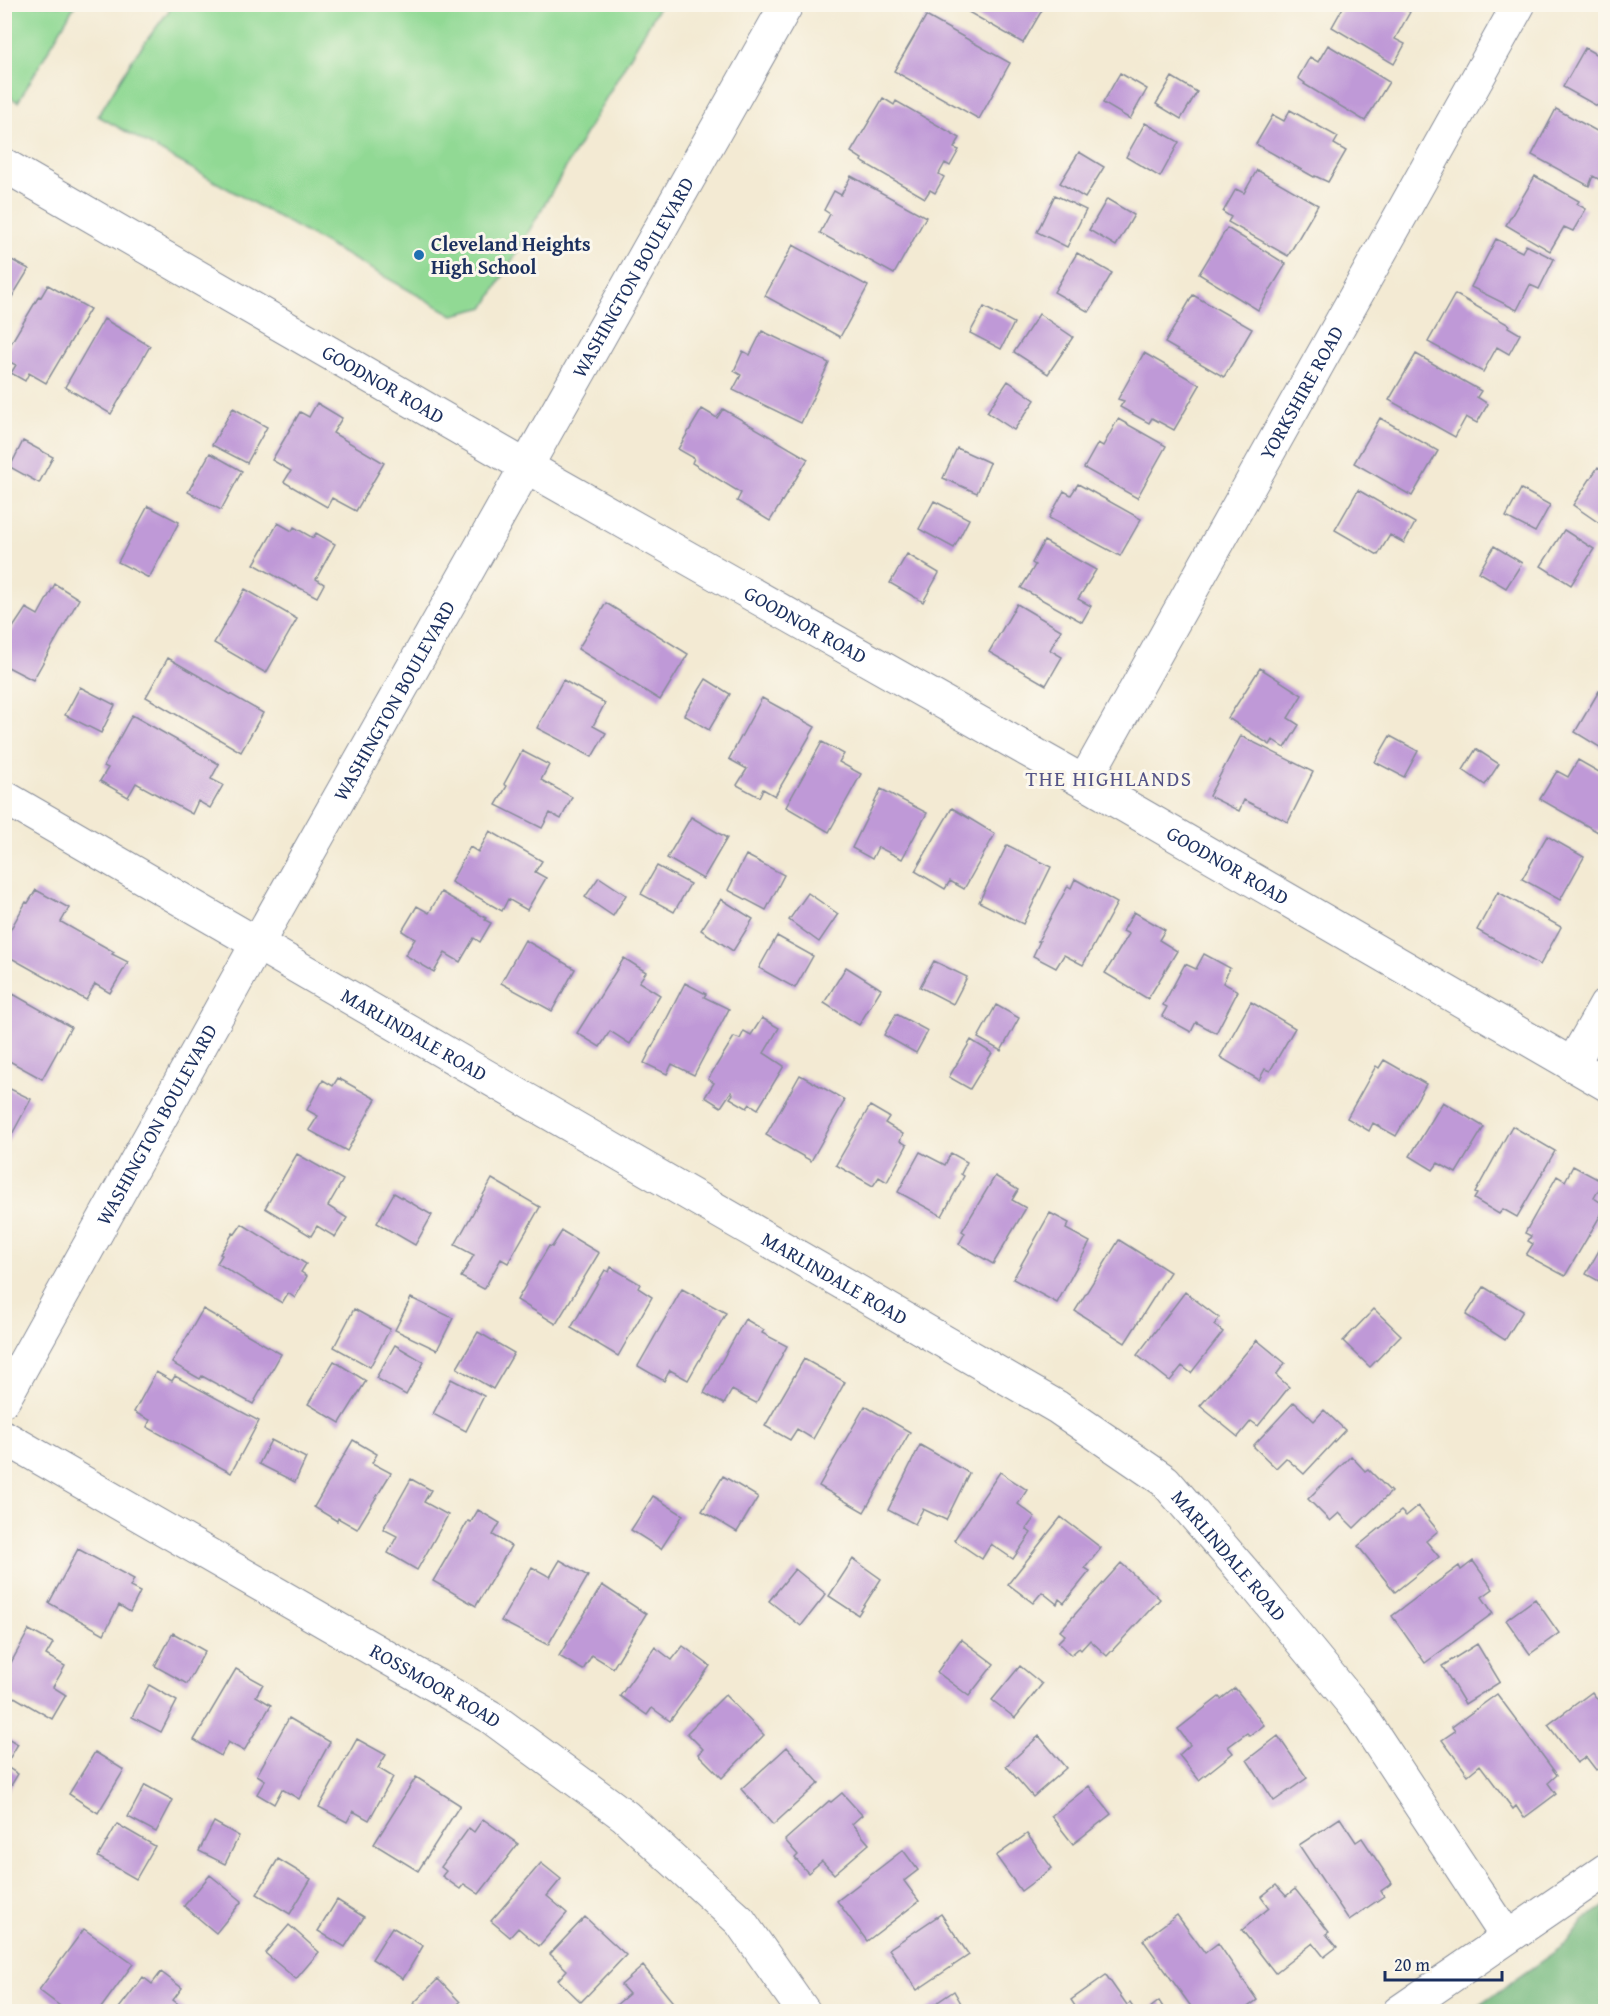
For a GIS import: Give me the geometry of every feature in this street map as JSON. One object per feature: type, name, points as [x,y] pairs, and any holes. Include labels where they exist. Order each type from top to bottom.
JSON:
[{"type":"street","name":"WASHINGTON BOULEVARD","points":[[4,1399],[257,944],[787,4]]},
{"type":"street","name":"YORKSHIRE ROAD","points":[[1084,782],[1519,4]]},
{"type":"street","name":"GOODNOR ROAD","points":[[4,165],[527,467],[1084,782],[1605,1084]]},
{"type":"street","name":"MARLINDALE ROAD","points":[[4,797],[1057,1407],[1165,1481],[1255,1585],[1356,1708],[1507,1937]]},
{"type":"street","points":[[1572,1065],[1605,1005]]},
{"type":"street","name":"ROSSMOOR ROAD","points":[[4,1437],[489,1716],[625,1816],[740,1921],[804,2012]]},
{"type":"street","points":[[1400,2012],[1605,1870]]},
{"type":"path","points":[[1478,2006],[1482,2012]]},
{"type":"green space","points":[[5,4],[75,5],[18,102],[5,94]]},
{"type":"green space","points":[[174,4],[660,5],[485,307],[453,315],[98,116],[134,57]]},
{"type":"green space","points":[[1605,1906],[1605,2011],[1482,2011],[1478,2006],[1567,1943],[1584,1920]]},
{"type":"building","points":[[1345,4],[1396,4],[1410,12],[1395,39],[1405,44],[1394,64],[1332,27]]},
{"type":"building","points":[[956,5],[1045,5],[1023,43]]},
{"type":"building","points":[[926,16],[1010,63],[979,119],[894,71]]},
{"type":"building","points":[[1328,45],[1389,82],[1365,121],[1304,84],[1298,78],[1310,57],[1318,62]]},
{"type":"building","points":[[1585,48],[1606,60],[1606,111],[1563,87]]},
{"type":"building","points":[[1120,73],[1147,89],[1130,119],[1103,103]]},
{"type":"building","points":[[1172,77],[1197,92],[1181,119],[1156,104]]},
{"type":"building","points":[[883,98],[894,105],[896,101],[960,138],[954,148],[959,150],[950,166],[945,163],[939,174],[944,177],[935,193],[930,190],[925,198],[861,161],[862,159],[851,152]]},
{"type":"building","points":[[1556,109],[1606,136],[1606,183],[1593,176],[1589,186],[1532,155]]},
{"type":"building","points":[[1290,110],[1338,137],[1334,144],[1346,151],[1328,182],[1314,177],[1256,144],[1273,115],[1284,121]]},
{"type":"building","points":[[1145,123],[1179,142],[1160,177],[1126,157]]},
{"type":"building","points":[[1079,152],[1104,167],[1085,198],[1060,183]]},
{"type":"building","points":[[1257,170],[1318,205],[1288,256],[1228,222],[1231,217],[1223,212],[1236,189],[1244,193]]},
{"type":"building","points":[[851,176],[926,217],[894,274],[820,233],[830,214],[824,210],[834,191],[841,195]]},
{"type":"building","points":[[1535,176],[1579,201],[1577,204],[1586,209],[1573,231],[1564,227],[1550,251],[1506,225]]},
{"type":"building","points":[[1055,195],[1086,210],[1067,247],[1037,232]]},
{"type":"building","points":[[1107,199],[1134,215],[1116,246],[1089,230]]},
{"type":"building","points":[[1227,228],[1286,264],[1258,310],[1199,274]]},
{"type":"building","points":[[1496,239],[1522,252],[1526,245],[1554,259],[1539,289],[1530,285],[1517,310],[1471,287]]},
{"type":"building","points":[[793,245],[868,286],[840,337],[765,296]]},
{"type":"building","points":[[1077,253],[1112,273],[1089,312],[1054,292]]},
{"type":"building","points":[[4,256],[29,269],[4,310]]},
{"type":"building","points":[[48,285],[90,309],[46,383],[29,373],[25,381],[11,373],[16,365],[4,359],[4,355]]},
{"type":"building","points":[[1455,294],[1509,325],[1508,327],[1520,334],[1509,354],[1497,347],[1483,372],[1428,342]]},
{"type":"building","points":[[1193,295],[1252,329],[1224,377],[1165,343]]},
{"type":"building","points":[[984,307],[1014,323],[1001,349],[970,333]]},
{"type":"building","points":[[1039,314],[1073,337],[1048,374],[1014,352]]},
{"type":"building","points":[[104,319],[150,346],[111,414],[65,387]]},
{"type":"building","points":[[762,331],[829,363],[801,423],[733,390],[741,375],[734,371],[743,351],[750,355]]},
{"type":"building","points":[[1144,353],[1200,385],[1174,430],[1152,418],[1149,423],[1120,407],[1124,401],[1118,399]]},
{"type":"building","points":[[1416,354],[1481,391],[1477,397],[1488,404],[1477,423],[1466,417],[1455,437],[1389,400]]},
{"type":"building","points":[[1008,381],[1035,400],[1014,430],[987,412]]},
{"type":"building","points":[[317,403],[342,418],[333,433],[384,463],[356,511],[332,498],[327,507],[284,482],[291,471],[272,460],[300,412],[309,417]]},
{"type":"building","points":[[233,408],[267,427],[247,463],[212,445]]},
{"type":"building","points":[[702,409],[717,418],[723,409],[808,459],[770,521],[737,501],[741,493],[692,463],[694,458],[678,449]]},
{"type":"building","points":[[1380,418],[1438,451],[1412,496],[1354,463]]},
{"type":"building","points":[[1118,419],[1166,446],[1137,498],[1084,468],[1098,443],[1103,446]]},
{"type":"building","points":[[23,441],[53,457],[39,483],[10,467]]},
{"type":"building","points":[[957,448],[990,463],[977,493],[943,478]]},
{"type":"building","points":[[210,453],[242,471],[221,510],[188,492]]},
{"type":"building","points":[[1598,467],[1606,473],[1606,519],[1602,525],[1573,505]]},
{"type":"building","points":[[1078,484],[1141,519],[1120,556],[1049,518],[1064,491],[1071,495]]},
{"type":"building","points":[[1521,489],[1550,505],[1535,532],[1506,517]]},
{"type":"building","points":[[1358,490],[1415,523],[1404,543],[1390,535],[1378,555],[1335,530]]},
{"type":"building","points":[[934,501],[969,519],[954,548],[919,529]]},
{"type":"building","points":[[148,506],[179,522],[149,578],[118,562]]},
{"type":"building","points":[[278,523],[292,531],[294,527],[313,538],[316,533],[335,544],[316,579],[324,584],[317,597],[254,564]]},
{"type":"building","points":[[1564,530],[1594,549],[1571,585],[1541,566]]},
{"type":"building","points":[[1044,541],[1096,570],[1078,599],[1091,606],[1082,622],[1021,588],[1035,565],[1032,563]]},
{"type":"building","points":[[1494,546],[1522,563],[1506,588],[1479,572]]},
{"type":"building","points":[[907,554],[939,573],[923,602],[890,583]]},
{"type":"building","points":[[55,584],[79,599],[33,680],[4,665],[4,641],[26,608],[38,615]]},
{"type":"building","points":[[245,589],[297,619],[266,673],[214,643]]},
{"type":"building","points":[[606,603],[688,654],[660,700],[578,649]]},
{"type":"building","points":[[1017,604],[1061,630],[1050,650],[1062,657],[1046,685],[989,652]]},
{"type":"building","points":[[168,658],[263,713],[241,752],[146,697]]},
{"type":"building","points":[[1260,668],[1302,695],[1288,718],[1299,725],[1285,748],[1273,740],[1270,745],[1228,718]]},
{"type":"building","points":[[706,679],[730,694],[709,730],[684,715]]},
{"type":"building","points":[[563,680],[605,703],[593,726],[606,733],[592,757],[537,728]]},
{"type":"building","points":[[80,687],[115,705],[101,733],[65,715]]},
{"type":"building","points":[[1599,691],[1606,694],[1606,751],[1575,732]]},
{"type":"building","points":[[762,698],[815,727],[775,796],[763,789],[759,797],[737,785],[747,769],[729,759]]},
{"type":"building","points":[[132,715],[219,764],[211,779],[223,785],[210,808],[198,801],[192,814],[136,783],[128,797],[100,781],[108,768],[104,766]]},
{"type":"building","points":[[1241,736],[1313,772],[1288,822],[1244,800],[1239,811],[1209,796]]},
{"type":"building","points":[[1390,736],[1418,751],[1404,777],[1375,762]]},
{"type":"building","points":[[822,742],[844,754],[839,762],[861,774],[829,832],[786,807]]},
{"type":"building","points":[[1476,749],[1499,764],[1485,785],[1463,770]]},
{"type":"building","points":[[522,751],[549,765],[541,780],[572,797],[561,819],[550,813],[542,828],[496,805],[507,786],[504,784]]},
{"type":"building","points":[[1578,760],[1606,776],[1606,834],[1598,832],[1540,799],[1557,771],[1568,777]]},
{"type":"building","points":[[881,789],[927,813],[902,859],[878,847],[872,859],[852,848]]},
{"type":"building","points":[[952,808],[995,834],[964,889],[950,881],[945,889],[915,871]]},
{"type":"building","points":[[691,817],[727,838],[703,879],[667,858]]},
{"type":"building","points":[[490,831],[542,861],[535,872],[546,878],[527,910],[508,899],[502,911],[451,882],[470,847],[478,852]]},
{"type":"building","points":[[1547,836],[1584,857],[1560,900],[1522,879]]},
{"type":"building","points":[[1007,845],[1051,867],[1023,924],[979,902]]},
{"type":"building","points":[[746,855],[784,875],[766,910],[728,890]]},
{"type":"building","points":[[657,866],[690,884],[674,912],[641,894]]},
{"type":"building","points":[[599,877],[626,895],[613,916],[585,897]]},
{"type":"building","points":[[1075,879],[1117,903],[1083,965],[1064,955],[1056,968],[1033,956],[1040,941],[1038,941],[1068,886],[1071,888]]},
{"type":"building","points":[[36,890],[69,908],[61,922],[128,962],[110,993],[95,984],[86,1000],[4,954],[4,941],[26,902],[28,903]]},
{"type":"building","points":[[441,892],[491,923],[480,942],[474,938],[460,962],[445,953],[434,972],[405,955],[415,939],[402,931],[417,906],[429,913]]},
{"type":"building","points":[[1498,892],[1561,927],[1540,965],[1477,930]]},
{"type":"building","points":[[808,893],[838,914],[819,942],[789,920]]},
{"type":"building","points":[[721,899],[753,919],[733,951],[701,930]]},
{"type":"building","points":[[1134,912],[1165,930],[1159,940],[1177,951],[1148,999],[1105,973],[1129,934],[1123,931]]},
{"type":"building","points":[[777,936],[813,956],[795,988],[759,968]]},
{"type":"building","points":[[525,940],[575,969],[552,1011],[501,983]]},
{"type":"building","points":[[1204,954],[1230,968],[1223,983],[1238,991],[1216,1033],[1196,1022],[1191,1032],[1162,1016],[1167,1007],[1163,1005],[1185,964],[1196,969]]},
{"type":"building","points":[[624,958],[646,972],[639,982],[660,995],[630,1044],[610,1031],[600,1047],[577,1033]]},
{"type":"building","points":[[934,961],[967,977],[953,1004],[920,987]]},
{"type":"building","points":[[846,967],[881,989],[859,1025],[824,1003]]},
{"type":"building","points":[[685,983],[706,994],[704,997],[729,1009],[694,1075],[672,1064],[667,1074],[644,1063]]},
{"type":"building","points":[[13,994],[71,1027],[42,1079],[4,1058],[4,1010]]},
{"type":"building","points":[[1251,1002],[1295,1028],[1270,1071],[1265,1069],[1259,1080],[1220,1057]]},
{"type":"building","points":[[996,1005],[1019,1018],[1001,1051],[978,1038]]},
{"type":"building","points":[[896,1014],[928,1031],[916,1053],[884,1035]]},
{"type":"building","points":[[762,1018],[779,1028],[764,1053],[784,1066],[758,1109],[750,1104],[747,1108],[730,1098],[733,1094],[731,1092],[721,1107],[705,1097],[714,1083],[708,1079],[734,1037],[740,1039],[744,1031],[751,1035]]},
{"type":"building","points":[[971,1040],[992,1053],[970,1089],[949,1077]]},
{"type":"building","points":[[1384,1060],[1426,1084],[1396,1136],[1373,1123],[1369,1131],[1347,1118],[1376,1066],[1379,1068]]},
{"type":"building","points":[[800,1075],[845,1100],[811,1161],[766,1135]]},
{"type":"building","points":[[338,1078],[376,1099],[347,1151],[309,1130],[318,1116],[307,1110],[323,1080],[333,1086]]},
{"type":"building","points":[[4,1086],[31,1099],[4,1149]]},
{"type":"building","points":[[1443,1102],[1484,1127],[1456,1173],[1438,1163],[1433,1170],[1410,1156]]},
{"type":"building","points":[[870,1106],[889,1117],[885,1123],[903,1134],[900,1141],[907,1145],[887,1182],[879,1177],[873,1186],[836,1165]]},
{"type":"building","points":[[1512,1126],[1555,1151],[1517,1217],[1503,1209],[1499,1214],[1474,1199],[1477,1194],[1475,1193]]},
{"type":"building","points":[[920,1152],[945,1165],[951,1153],[967,1162],[961,1174],[964,1176],[942,1216],[898,1192]]},
{"type":"building","points":[[297,1154],[343,1180],[328,1206],[347,1218],[335,1237],[317,1226],[311,1236],[265,1208]]},
{"type":"building","points":[[1573,1166],[1603,1182],[1594,1198],[1606,1206],[1565,1276],[1526,1255],[1533,1244],[1528,1241],[1531,1236],[1525,1233],[1557,1176],[1565,1181]]},
{"type":"building","points":[[995,1176],[1018,1190],[1012,1200],[1026,1208],[993,1264],[959,1244],[965,1233],[962,1231]]},
{"type":"building","points":[[492,1179],[540,1207],[508,1263],[501,1259],[484,1289],[461,1277],[474,1255],[455,1245]]},
{"type":"building","points":[[394,1193],[432,1215],[415,1245],[377,1223]]},
{"type":"building","points":[[1050,1213],[1069,1223],[1066,1229],[1090,1242],[1057,1303],[1013,1279]]},
{"type":"building","points":[[242,1224],[306,1264],[301,1272],[307,1276],[295,1298],[288,1293],[282,1303],[217,1263],[233,1233],[235,1234]]},
{"type":"building","points":[[562,1231],[599,1253],[556,1324],[517,1300],[549,1246],[552,1247]]},
{"type":"building","points":[[1606,1238],[1606,1285],[1586,1274]]},
{"type":"building","points":[[1119,1240],[1170,1272],[1125,1343],[1075,1311]]},
{"type":"building","points":[[611,1267],[640,1284],[638,1288],[652,1297],[618,1356],[571,1328],[605,1270],[609,1272]]},
{"type":"building","points":[[1484,1287],[1523,1311],[1505,1340],[1466,1315]]},
{"type":"building","points":[[682,1289],[726,1313],[688,1380],[670,1370],[664,1381],[638,1366]]},
{"type":"building","points":[[1185,1292],[1219,1318],[1214,1325],[1223,1332],[1191,1373],[1182,1366],[1170,1381],[1137,1355]]},
{"type":"building","points":[[411,1298],[453,1318],[437,1350],[395,1330]]},
{"type":"building","points":[[203,1309],[281,1354],[253,1404],[202,1376],[200,1379],[172,1363]]},
{"type":"building","points":[[354,1309],[390,1329],[370,1367],[334,1347]]},
{"type":"building","points":[[1374,1309],[1401,1335],[1370,1367],[1343,1341]]},
{"type":"building","points":[[745,1319],[764,1330],[762,1333],[787,1346],[756,1403],[732,1390],[724,1404],[704,1393]]},
{"type":"building","points":[[478,1332],[514,1353],[493,1389],[457,1368]]},
{"type":"building","points":[[1257,1340],[1285,1363],[1276,1375],[1289,1387],[1258,1426],[1251,1421],[1238,1437],[1200,1406]]},
{"type":"building","points":[[395,1345],[424,1362],[406,1395],[376,1378]]},
{"type":"building","points":[[804,1359],[845,1382],[813,1439],[797,1429],[790,1440],[765,1426]]},
{"type":"building","points":[[334,1361],[366,1381],[340,1423],[308,1404]]},
{"type":"building","points":[[156,1372],[172,1381],[175,1376],[259,1421],[231,1473],[147,1427],[150,1420],[134,1412]]},
{"type":"building","points":[[451,1379],[484,1396],[466,1431],[433,1414]]},
{"type":"building","points":[[1294,1402],[1314,1421],[1324,1410],[1345,1430],[1304,1474],[1286,1458],[1276,1468],[1253,1446]]},
{"type":"building","points":[[865,1406],[910,1432],[864,1512],[819,1486]]},
{"type":"building","points":[[271,1440],[306,1458],[295,1482],[259,1464]]},
{"type":"building","points":[[353,1440],[377,1454],[372,1463],[391,1473],[357,1529],[338,1518],[337,1521],[314,1507]]},
{"type":"building","points":[[920,1445],[969,1473],[946,1520],[923,1509],[915,1524],[888,1510]]},
{"type":"building","points":[[1351,1456],[1391,1492],[1354,1528],[1339,1513],[1330,1521],[1308,1499]]},
{"type":"building","points":[[1000,1472],[1027,1490],[1018,1504],[1035,1517],[1026,1529],[1031,1533],[1013,1559],[991,1544],[982,1559],[954,1540]]},
{"type":"building","points":[[723,1476],[758,1497],[737,1532],[702,1511]]},
{"type":"building","points":[[411,1479],[431,1490],[424,1502],[448,1515],[417,1570],[388,1553],[397,1536],[383,1529]]},
{"type":"building","points":[[653,1496],[683,1515],[661,1549],[631,1530]]},
{"type":"building","points":[[1418,1506],[1438,1531],[1426,1541],[1439,1557],[1395,1592],[1358,1546],[1401,1511],[1406,1516]]},
{"type":"building","points":[[478,1510],[500,1523],[493,1535],[511,1546],[476,1606],[433,1581],[468,1521],[471,1522]]},
{"type":"building","points":[[1061,1517],[1101,1548],[1085,1568],[1090,1571],[1064,1603],[1059,1599],[1057,1604],[1042,1592],[1033,1603],[1008,1584]]},
{"type":"building","points":[[78,1549],[134,1579],[130,1587],[140,1592],[130,1612],[119,1605],[104,1634],[49,1603]]},
{"type":"building","points":[[853,1559],[881,1579],[858,1615],[829,1596]]},
{"type":"building","points":[[560,1560],[588,1576],[548,1645],[501,1621],[532,1567],[550,1577]]},
{"type":"building","points":[[1473,1561],[1493,1589],[1482,1597],[1493,1613],[1425,1663],[1392,1616],[1459,1566],[1461,1570]]},
{"type":"building","points":[[1121,1563],[1160,1599],[1107,1656],[1090,1640],[1081,1650],[1079,1648],[1071,1655],[1058,1642],[1065,1635],[1060,1631]]},
{"type":"building","points":[[795,1569],[826,1594],[801,1626],[769,1601]]},
{"type":"building","points":[[602,1585],[646,1614],[613,1668],[592,1655],[583,1670],[559,1656]]},
{"type":"building","points":[[1535,1599],[1559,1633],[1530,1654],[1506,1620]]},
{"type":"building","points":[[29,1630],[53,1643],[46,1655],[65,1666],[53,1687],[66,1695],[52,1719],[4,1691],[4,1676]]},
{"type":"building","points":[[173,1633],[205,1651],[187,1684],[155,1666]]},
{"type":"building","points":[[961,1639],[994,1664],[969,1696],[937,1672]]},
{"type":"building","points":[[1477,1644],[1500,1682],[1465,1704],[1442,1666]]},
{"type":"building","points":[[683,1646],[710,1666],[670,1721],[652,1708],[647,1715],[620,1696],[655,1647],[672,1660]]},
{"type":"building","points":[[1020,1666],[1042,1684],[1015,1718],[992,1700]]},
{"type":"building","points":[[236,1669],[263,1684],[256,1696],[271,1705],[244,1751],[228,1742],[221,1756],[194,1740]]},
{"type":"building","points":[[149,1685],[177,1701],[161,1732],[132,1717]]},
{"type":"building","points":[[1235,1688],[1264,1725],[1250,1736],[1247,1733],[1228,1747],[1233,1753],[1199,1780],[1179,1755],[1190,1745],[1178,1729],[1219,1697],[1221,1699]]},
{"type":"building","points":[[1592,1692],[1606,1711],[1606,1763],[1596,1770],[1586,1757],[1577,1763],[1548,1725]]},
{"type":"building","points":[[1497,1694],[1557,1775],[1548,1783],[1556,1794],[1524,1818],[1516,1806],[1513,1809],[1480,1765],[1468,1775],[1442,1740],[1455,1731],[1452,1727]]},
{"type":"building","points":[[725,1695],[764,1735],[722,1778],[698,1754],[703,1749],[687,1733]]},
{"type":"building","points":[[289,1718],[330,1742],[299,1799],[282,1789],[274,1804],[257,1794],[265,1780],[257,1775]]},
{"type":"building","points":[[4,1736],[18,1744],[5,1766],[18,1774],[4,1797]]},
{"type":"building","points":[[1039,1736],[1066,1768],[1033,1797],[1006,1766]]},
{"type":"building","points":[[1278,1736],[1307,1778],[1274,1801],[1247,1760]]},
{"type":"building","points":[[357,1739],[386,1755],[378,1768],[393,1777],[369,1820],[353,1811],[347,1822],[319,1807]]},
{"type":"building","points":[[787,1747],[819,1783],[773,1825],[741,1789]]},
{"type":"building","points":[[95,1752],[124,1770],[98,1813],[69,1794]]},
{"type":"building","points":[[416,1777],[460,1805],[418,1871],[374,1844]]},
{"type":"building","points":[[145,1785],[173,1800],[156,1832],[128,1817]]},
{"type":"building","points":[[1089,1786],[1111,1814],[1073,1844],[1051,1816]]},
{"type":"building","points":[[842,1793],[862,1815],[852,1824],[869,1844],[834,1874],[822,1861],[808,1873],[795,1858],[798,1855],[785,1840],[829,1801],[831,1802]]},
{"type":"building","points":[[1340,1818],[1356,1842],[1362,1838],[1392,1883],[1381,1891],[1384,1896],[1349,1920],[1299,1845]]},
{"type":"building","points":[[483,1819],[518,1844],[479,1894],[464,1884],[460,1889],[442,1876],[446,1871],[441,1867],[469,1828],[474,1832]]},
{"type":"building","points":[[214,1822],[239,1836],[225,1864],[199,1851]]},
{"type":"building","points":[[117,1824],[155,1846],[136,1879],[98,1857]]},
{"type":"building","points":[[1027,1834],[1052,1868],[1021,1891],[996,1856]]},
{"type":"building","points":[[903,1850],[918,1870],[904,1881],[919,1901],[867,1941],[837,1901]]},
{"type":"building","points":[[278,1859],[311,1879],[290,1914],[257,1894]]},
{"type":"building","points":[[541,1863],[561,1879],[547,1896],[567,1913],[539,1946],[518,1928],[510,1937],[491,1921]]},
{"type":"building","points":[[210,1875],[242,1901],[216,1933],[184,1906]]},
{"type":"building","points":[[1276,1885],[1286,1896],[1295,1889],[1329,1932],[1326,1934],[1337,1947],[1324,1957],[1313,1943],[1275,1973],[1242,1930],[1269,1908],[1261,1897]]},
{"type":"building","points":[[337,1900],[364,1917],[345,1947],[318,1931]]},
{"type":"building","points":[[941,1914],[969,1955],[917,1990],[889,1949]]},
{"type":"building","points":[[1177,1915],[1205,1953],[1218,1943],[1257,2000],[1241,2012],[1195,2012],[1143,1940]]},
{"type":"building","points":[[585,1917],[626,1955],[581,2002],[558,1980],[567,1970],[550,1954]]},
{"type":"building","points":[[289,1925],[319,1952],[296,1979],[265,1953]]},
{"type":"building","points":[[392,1927],[423,1946],[403,1979],[372,1959]]},
{"type":"building","points":[[84,1929],[133,1964],[98,2012],[68,2012],[39,1990]]},
{"type":"building","points":[[643,1966],[681,2012],[608,2012],[629,1994],[621,1985]]},
{"type":"building","points":[[161,1972],[182,1988],[173,2000],[186,2010],[185,2012],[116,2012],[143,1977],[152,1984]]},
{"type":"building","points":[[1106,1975],[1127,2005],[1130,2003],[1136,2012],[1079,2012],[1071,2000]]},
{"type":"building","points":[[438,1979],[460,2002],[450,2012],[422,2012],[414,2003]]},
{"type":"building","points":[[954,1991],[966,2012],[923,2012]]},
{"type":"building","points":[[1159,2001],[1166,2012],[1145,2012]]},
{"type":"place","name":"Cleveland Heights High School","points":[[419,255]]},
{"type":"district","name":"THE HIGHLANDS","points":[[1109,779]]}]
